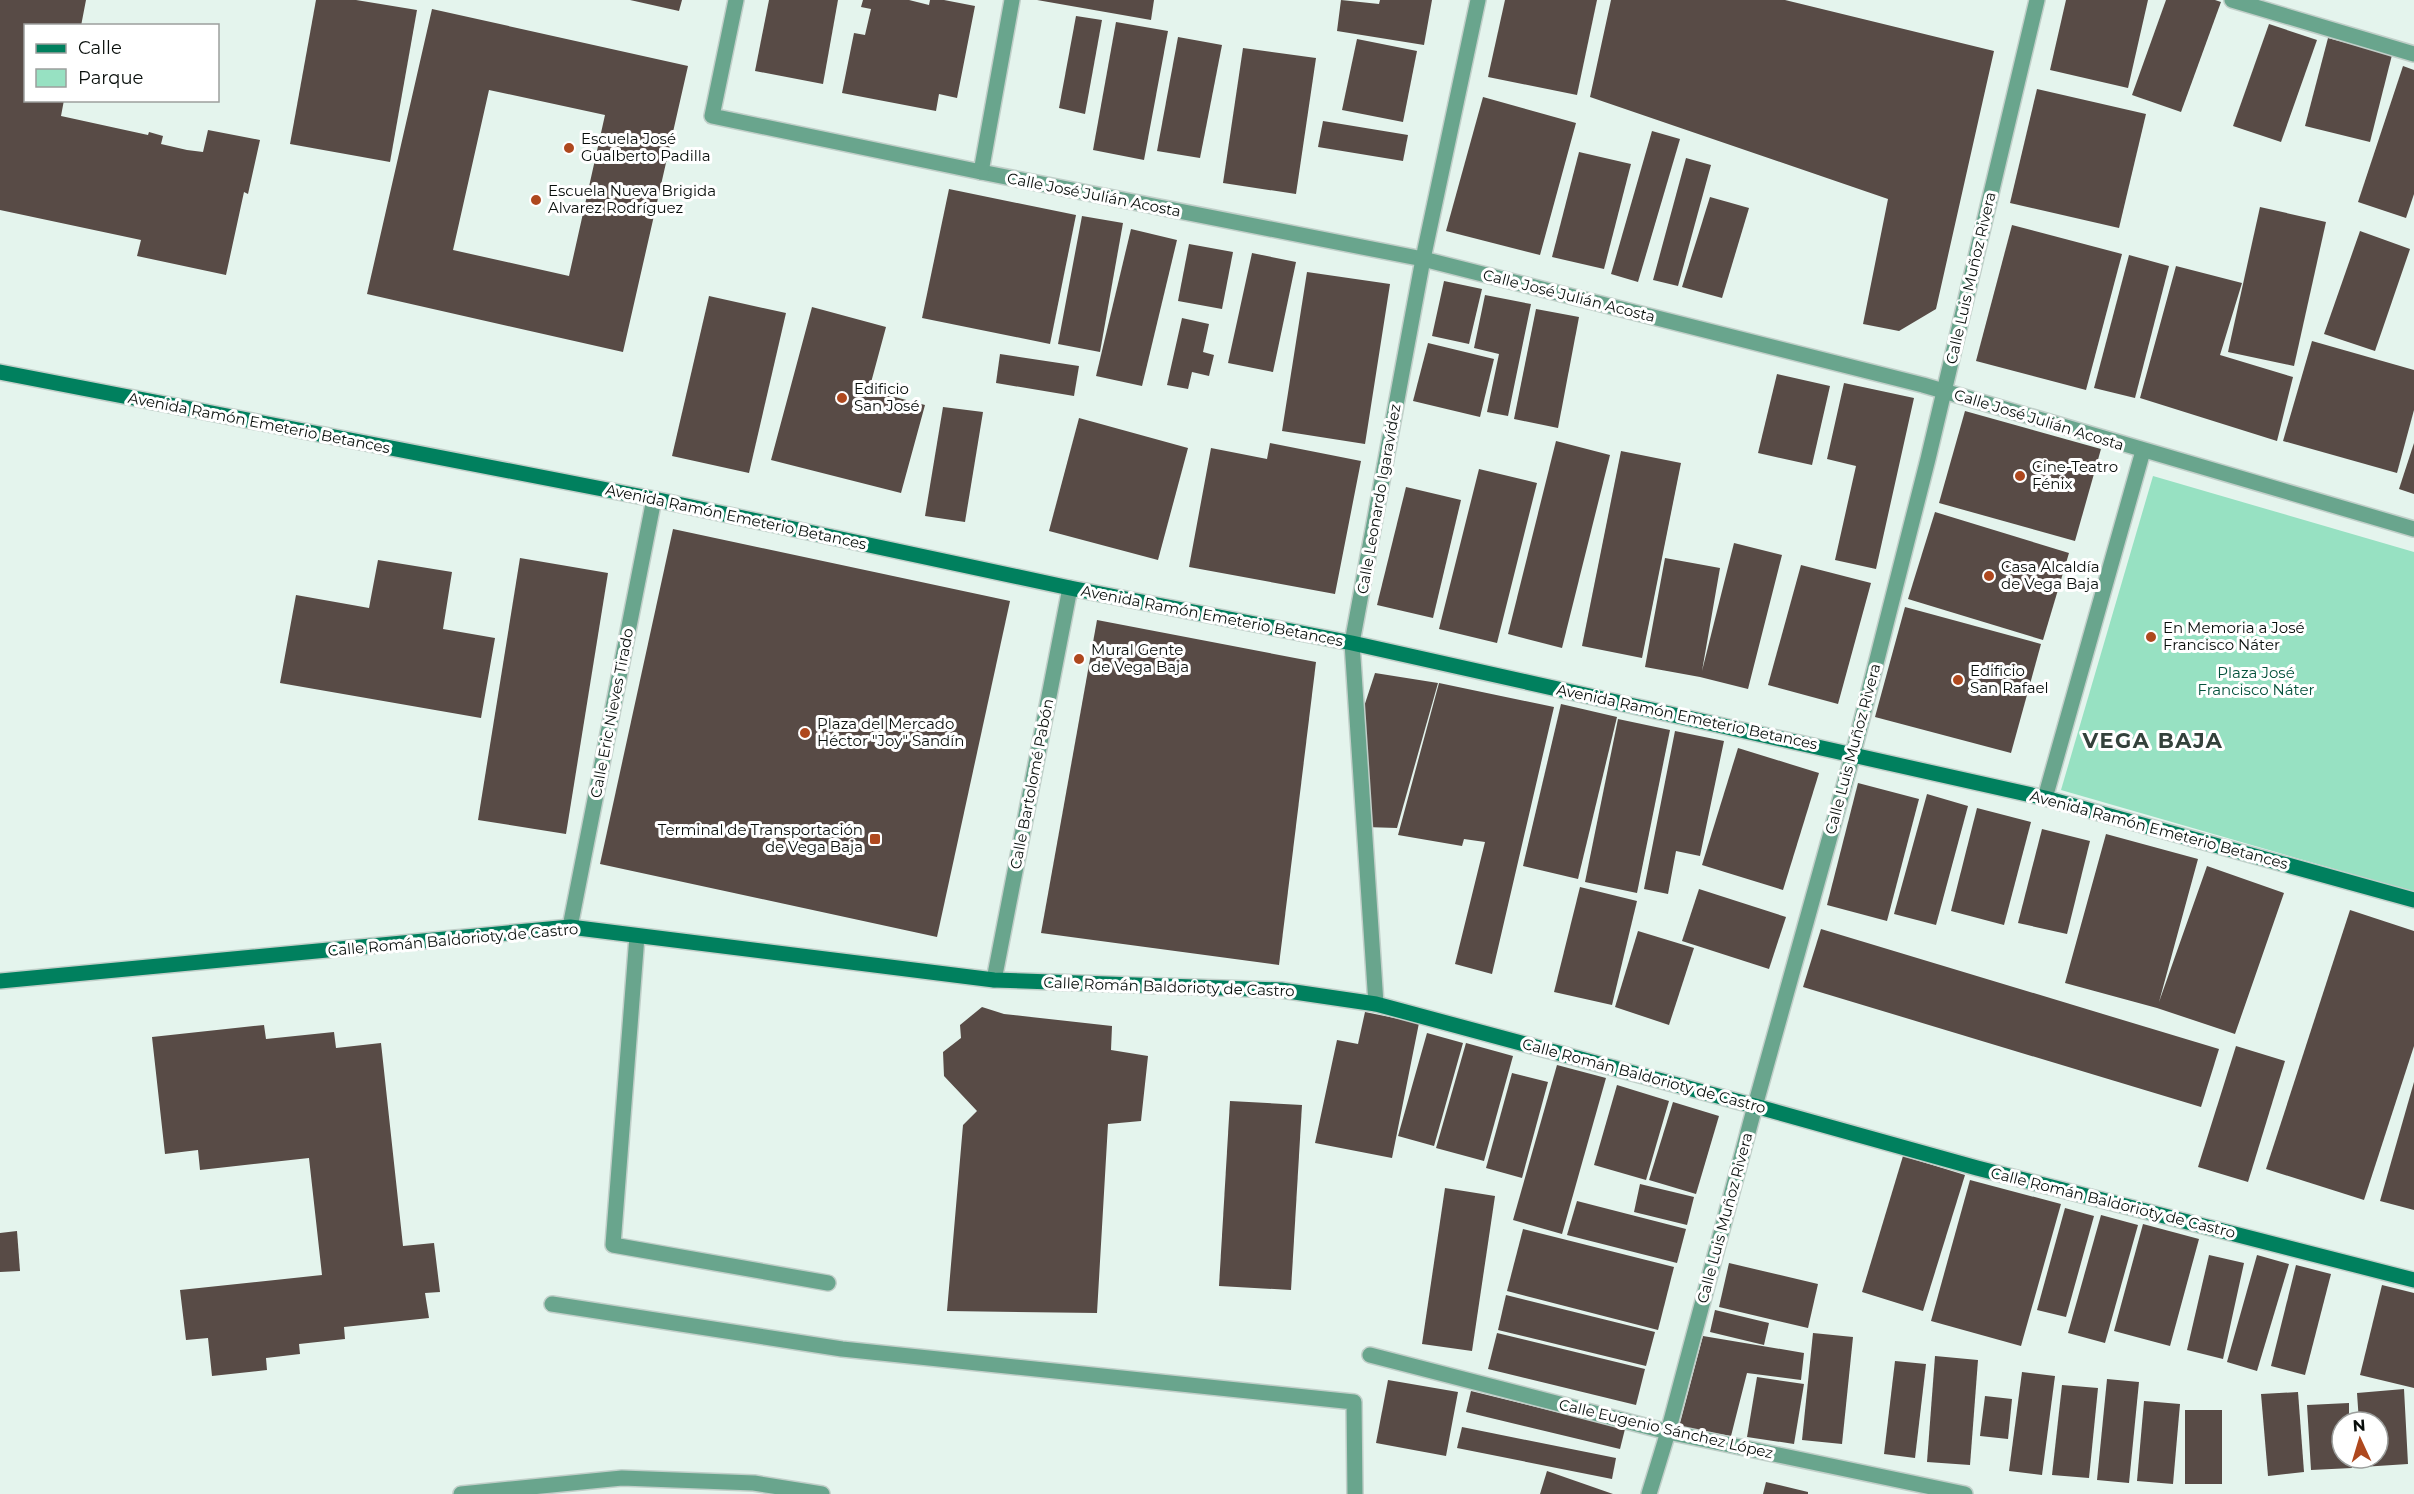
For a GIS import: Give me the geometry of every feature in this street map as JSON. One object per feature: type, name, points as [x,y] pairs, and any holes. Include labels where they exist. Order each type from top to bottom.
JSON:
[{"type":"street","name":"Calle José Julián Acosta","points":[[736,0],[712,116],[981,172],[1423,259],[1944,391],[2414,530]]},
{"type":"street","points":[[981,172],[1012,0]]},
{"type":"street","name":"Calle Leonardo Igaravídez","points":[[1376,1004],[1352,643],[1423,259],[1478,0]]},
{"type":"street","name":"Calle Luis Muñoz Rivera","points":[[1649,1494],[1668,1432],[1755,1106],[1853,754],[1944,391],[2037,0]]},
{"type":"street","points":[[2232,0],[2414,54]]},
{"type":"street","name":"Avenida Ramón Emeterio Betances","points":[[0,372],[654,499],[1070,588],[1352,643],[2045,798],[2414,900]]},
{"type":"street","points":[[2045,798],[2143,451]]},
{"type":"street","name":"Calle Eric Nieves Tirado","points":[[570,927],[654,499]]},
{"type":"street","name":"Calle Bartolomé Pabón","points":[[994,980],[1070,588]]},
{"type":"street","name":"Calle Román Baldorioty de Castro","points":[[0,981],[570,927],[994,980],[1281,990],[1376,1004],[1977,1168],[2414,1280]]},
{"type":"street","points":[[637,936],[613,1245],[828,1283]]},
{"type":"street","points":[[552,1304],[842,1348],[1354,1402],[1355,1494]]},
{"type":"street","name":"Calle Eugenio Sánchez López","points":[[1370,1355],[1668,1432],[1965,1494]]},
{"type":"street","points":[[461,1494],[622,1478],[754,1483],[822,1494]]},
{"type":"green space","name":"Plaza José Francisco Náter","points":[[2153,476],[2414,552],[2414,892],[2061,790]]},
{"type":"building","points":[[0,0],[86,0],[81,24],[24,24],[24,102],[64,102],[61,116],[148,135],[149,132],[163,136],[161,144],[187,150],[203,152],[208,130],[260,140],[248,194],[244,192],[226,275],[137,256],[141,240],[0,210]]},
{"type":"building","points":[[316,0],[356,0],[417,10],[390,162],[290,144]]},
{"type":"building","points":[[630,0],[682,0],[679,11]]},
{"type":"building","points":[[769,0],[838,0],[823,84],[755,71]]},
{"type":"building","points":[[863,0],[909,0],[929,5],[930,0],[944,0],[975,6],[957,98],[939,94],[936,111],[842,93],[854,33],[865,35],[871,9],[861,7]]},
{"type":"building","points":[[1037,0],[1154,0],[1151,20]]},
{"type":"building","points":[[1341,0],[1379,4],[1380,0],[1432,0],[1424,45],[1337,31]]},
{"type":"building","points":[[1505,0],[1597,0],[1577,95],[1488,77]]},
{"type":"building","points":[[1611,0],[1785,0],[1994,51],[1936,309],[1899,331],[1863,324],[1888,199],[1590,97]]},
{"type":"building","points":[[2066,0],[2148,0],[2128,88],[2050,70]]},
{"type":"building","points":[[2166,0],[2221,2],[2181,112],[2132,95]]},
{"type":"building","points":[[432,9],[688,66],[623,352],[367,294]],"holes":[[[489,90],[605,115],[569,276],[453,250]]]},
{"type":"building","points":[[1076,16],[1102,20],[1085,114],[1059,108]]},
{"type":"building","points":[[1116,22],[1168,31],[1144,160],[1093,150]]},
{"type":"building","points":[[2269,24],[2317,40],[2281,142],[2233,126]]},
{"type":"building","points":[[1178,37],[1222,45],[1200,158],[1157,151]]},
{"type":"building","points":[[2328,38],[2392,55],[2370,142],[2305,126]]},
{"type":"building","points":[[1357,39],[1417,51],[1403,122],[1342,110]]},
{"type":"building","points":[[1243,48],[1316,58],[1296,194],[1223,183]]},
{"type":"building","points":[[2403,66],[2414,70],[2414,194],[2406,218],[2358,202]]},
{"type":"building","points":[[2037,89],[2146,114],[2119,228],[2010,203]]},
{"type":"building","points":[[1483,97],[1576,123],[1540,255],[1446,231]]},
{"type":"building","points":[[1323,121],[1408,135],[1403,161],[1318,147]]},
{"type":"building","points":[[1652,131],[1680,139],[1638,282],[1611,274]]},
{"type":"building","points":[[1579,152],[1631,164],[1604,269],[1552,257]]},
{"type":"building","points":[[1686,158],[1711,165],[1678,286],[1653,280]]},
{"type":"building","points":[[949,189],[1076,215],[1050,344],[922,318]]},
{"type":"building","points":[[1710,197],[1749,208],[1722,298],[1682,287]]},
{"type":"building","points":[[2260,207],[2326,222],[2294,366],[2228,352]]},
{"type":"building","points":[[1082,216],[1123,223],[1100,352],[1058,344]]},
{"type":"building","points":[[2012,225],[2122,254],[2086,390],[1976,361]]},
{"type":"building","points":[[1131,229],[1177,240],[1142,386],[1096,376]]},
{"type":"building","points":[[2360,231],[2410,249],[2375,351],[2324,334]]},
{"type":"building","points":[[1189,244],[1233,252],[1222,309],[1178,301]]},
{"type":"building","points":[[1252,253],[1296,262],[1273,372],[1228,363]]},
{"type":"building","points":[[2129,255],[2169,266],[2135,398],[2094,388]]},
{"type":"building","points":[[2176,266],[2242,283],[2220,355],[2293,377],[2277,441],[2140,398]]},
{"type":"building","points":[[1307,272],[1390,284],[1365,444],[1282,431]]},
{"type":"building","points":[[1444,281],[1482,289],[1469,344],[1432,336]]},
{"type":"building","points":[[1485,295],[1531,304],[1508,416],[1487,412],[1499,354],[1474,348]]},
{"type":"building","points":[[709,296],[786,313],[749,473],[672,456]]},
{"type":"building","name":"Edificio San José","points":[[812,307],[886,327],[869,390],[925,405],[901,493],[771,460]]},
{"type":"building","points":[[1536,309],[1579,317],[1558,428],[1514,419]]},
{"type":"building","points":[[1182,318],[1209,324],[1203,352],[1214,355],[1209,376],[1192,372],[1188,389],[1167,385]]},
{"type":"building","points":[[2312,341],[2414,370],[2414,410],[2397,473],[2283,441]]},
{"type":"building","points":[[1428,343],[1494,359],[1480,417],[1413,401]]},
{"type":"building","points":[[1000,354],[1079,366],[1074,396],[996,383]]},
{"type":"building","points":[[1777,374],[1830,386],[1812,465],[1758,453]]},
{"type":"building","points":[[1844,383],[1914,398],[1876,569],[1835,560],[1856,466],[1827,459]]},
{"type":"building","points":[[943,407],[983,412],[965,522],[925,516]]},
{"type":"building","name":"Cine-Teatro Fénix","points":[[1965,411],[2101,449],[2075,541],[1939,503]]},
{"type":"building","points":[[1079,418],[1188,448],[1158,560],[1049,531]]},
{"type":"building","points":[[1556,441],[1610,455],[1562,648],[1508,634]]},
{"type":"building","points":[[1270,443],[1361,461],[1335,594],[1189,567],[1211,448],[1267,459]]},
{"type":"building","points":[[2414,443],[2414,494],[2399,489]]},
{"type":"building","points":[[1621,451],[1681,463],[1642,658],[1582,646]]},
{"type":"building","points":[[1479,469],[1537,483],[1497,643],[1439,629]]},
{"type":"building","points":[[1406,487],[1461,500],[1433,618],[1377,605]]},
{"type":"building","name":"Casa Alcaldía de Vega Baja","points":[[1935,512],[2069,553],[2043,640],[1908,599]]},
{"type":"building","name":"Plaza del Mercado Héctor \"Joy\" Sandín","points":[[673,529],[1010,601],[937,937],[600,864]]},
{"type":"building","points":[[1734,543],[1782,555],[1748,689],[1645,667],[1665,558],[1720,568],[1702,671]]},
{"type":"building","points":[[520,558],[608,573],[566,834],[478,820]]},
{"type":"building","points":[[378,560],[452,572],[443,629],[495,638],[481,718],[280,683],[296,595],[369,608]]},
{"type":"building","points":[[1801,565],[1871,583],[1838,704],[1768,685]]},
{"type":"building","name":"Edificio San Rafael","points":[[1905,607],[2041,644],[2011,753],[1875,717]]},
{"type":"building","points":[[1097,620],[1316,662],[1279,965],[1041,933]]},
{"type":"building","points":[[1375,673],[1438,683],[1397,828],[1365,827],[1360,719]]},
{"type":"building","points":[[1439,683],[1554,707],[1492,974],[1455,964],[1485,842],[1464,839],[1462,846],[1398,835]]},
{"type":"building","points":[[1561,704],[1617,717],[1578,879],[1523,866]]},
{"type":"building","points":[[1618,719],[1670,730],[1637,893],[1585,882]]},
{"type":"building","points":[[1675,731],[1724,741],[1700,856],[1676,851],[1668,894],[1644,889]]},
{"type":"building","points":[[1738,748],[1819,773],[1783,890],[1702,865]]},
{"type":"building","points":[[1858,783],[1919,799],[1887,921],[1827,905]]},
{"type":"building","points":[[1927,794],[1968,806],[1936,925],[1894,914]]},
{"type":"building","points":[[1977,808],[2031,822],[2004,925],[1951,911]]},
{"type":"building","points":[[2042,829],[2090,841],[2067,934],[2018,923]]},
{"type":"building","points":[[2106,834],[2198,859],[2159,1002],[2207,866],[2284,893],[2235,1034],[2157,1008],[2065,983]]},
{"type":"building","points":[[1580,887],[1637,901],[1612,1005],[1554,992]]},
{"type":"building","points":[[1699,889],[1786,917],[1769,969],[1682,941]]},
{"type":"building","points":[[2350,910],[2414,931],[2414,1046],[2364,1200],[2266,1169]]},
{"type":"building","points":[[1821,929],[2219,1049],[2201,1107],[1803,987]]},
{"type":"building","points":[[1638,931],[1694,948],[1669,1025],[1615,1007]]},
{"type":"building","points":[[982,1007],[1004,1014],[1112,1026],[1111,1050],[1148,1056],[1141,1121],[1108,1124],[1097,1313],[947,1311],[963,1125],[977,1111],[944,1076],[943,1052],[961,1038],[960,1025]]},
{"type":"building","points":[[1365,1012],[1419,1023],[1392,1158],[1315,1143],[1337,1040],[1358,1044]]},
{"type":"building","points":[[264,1025],[266,1039],[334,1032],[336,1048],[381,1043],[403,1246],[434,1243],[440,1292],[425,1293],[429,1318],[344,1327],[345,1339],[299,1344],[300,1354],[266,1358],[267,1370],[212,1376],[208,1338],[186,1340],[180,1290],[322,1275],[309,1158],[200,1170],[198,1150],[165,1154],[152,1037]]},
{"type":"building","points":[[1427,1033],[1463,1043],[1434,1146],[1398,1136]]},
{"type":"building","points":[[1466,1043],[1513,1056],[1484,1161],[1436,1148]]},
{"type":"building","points":[[2236,1046],[2285,1061],[2248,1182],[2198,1167]]},
{"type":"building","points":[[1557,1065],[1606,1078],[1562,1234],[1513,1220]]},
{"type":"building","points":[[1512,1073],[1548,1082],[1522,1178],[1486,1168]]},
{"type":"building","points":[[2414,1082],[2414,1210],[2380,1201]]},
{"type":"building","points":[[1617,1085],[1669,1101],[1646,1180],[1594,1165]]},
{"type":"building","points":[[1230,1101],[1302,1105],[1291,1290],[1219,1286]]},
{"type":"building","points":[[1673,1102],[1719,1116],[1696,1194],[1649,1180]]},
{"type":"building","points":[[1903,1156],[1965,1175],[1923,1311],[1862,1292]]},
{"type":"building","points":[[1970,1180],[2061,1204],[2021,1346],[1931,1321]]},
{"type":"building","points":[[1640,1184],[1694,1197],[1687,1225],[1634,1212]]},
{"type":"building","points":[[1445,1188],[1495,1196],[1472,1351],[1422,1344]]},
{"type":"building","points":[[1577,1201],[1686,1229],[1677,1263],[1567,1235]]},
{"type":"building","points":[[2065,1208],[2094,1216],[2066,1317],[2037,1310]]},
{"type":"building","points":[[2101,1215],[2138,1225],[2105,1343],[2068,1333]]},
{"type":"building","points":[[2143,1224],[2199,1239],[2170,1346],[2114,1331]]},
{"type":"building","points":[[1523,1229],[1674,1267],[1658,1330],[1507,1291]]},
{"type":"building","points":[[17,1231],[20,1271],[0,1272],[0,1233]]},
{"type":"building","points":[[2209,1255],[2244,1263],[2223,1359],[2187,1350]]},
{"type":"building","points":[[2257,1255],[2289,1264],[2257,1371],[2227,1362]]},
{"type":"building","points":[[1729,1263],[1818,1284],[1808,1328],[1719,1307]]},
{"type":"building","points":[[2296,1265],[2331,1274],[2305,1375],[2271,1366]]},
{"type":"building","points":[[2382,1285],[2414,1293],[2414,1388],[2360,1375]]},
{"type":"building","points":[[1506,1295],[1655,1332],[1646,1366],[1498,1330]]},
{"type":"building","points":[[1715,1310],[1769,1323],[1764,1345],[1710,1332]]},
{"type":"building","points":[[1497,1333],[1645,1369],[1636,1405],[1488,1369]]},
{"type":"building","points":[[1813,1333],[1853,1337],[1842,1444],[1802,1440]]},
{"type":"building","points":[[1703,1336],[1804,1353],[1801,1380],[1747,1373],[1731,1436],[1679,1427]]},
{"type":"building","points":[[1935,1356],[1978,1360],[1970,1465],[1927,1462]]},
{"type":"building","points":[[1895,1361],[1926,1364],[1915,1458],[1884,1454]]},
{"type":"building","points":[[2022,1372],[2055,1376],[2042,1475],[2009,1471]]},
{"type":"building","points":[[1757,1377],[1804,1384],[1794,1444],[1747,1437]]},
{"type":"building","points":[[2107,1379],[2139,1382],[2129,1483],[2097,1480]]},
{"type":"building","points":[[1388,1380],[1458,1392],[1446,1456],[1376,1443]]},
{"type":"building","points":[[2062,1385],[2098,1388],[2089,1478],[2052,1475]]},
{"type":"building","points":[[2404,1389],[2408,1464],[2390,1465],[2390,1410],[2358,1410],[2357,1393]]},
{"type":"building","points":[[1471,1391],[1625,1429],[1620,1449],[1466,1412]]},
{"type":"building","points":[[2298,1392],[2304,1472],[2268,1476],[2261,1394]]},
{"type":"building","points":[[1985,1396],[2012,1399],[2008,1439],[1980,1436]]},
{"type":"building","points":[[2144,1401],[2180,1404],[2173,1484],[2137,1481]]},
{"type":"building","points":[[2349,1403],[2349,1410],[2330,1410],[2330,1469],[2311,1470],[2307,1405]]},
{"type":"building","points":[[2185,1410],[2222,1410],[2222,1484],[2185,1484]]},
{"type":"building","points":[[1462,1427],[1616,1458],[1612,1479],[1457,1448]]},
{"type":"building","points":[[1547,1471],[1613,1494],[1540,1494]]},
{"type":"building","points":[[1766,1482],[1808,1492],[1808,1494],[1763,1494]]},
{"type":"place","name":"Escuela José Gualberto Padilla","points":[[569,148]]},
{"type":"place","name":"Escuela Nueva Brigida Alvarez Rodríguez","points":[[536,200]]},
{"type":"place","name":"Edificio San José","points":[[842,398]]},
{"type":"place","name":"Cine-Teatro Fénix","points":[[2020,476]]},
{"type":"place","name":"Casa Alcaldía de Vega Baja","points":[[1989,576]]},
{"type":"place","name":"En Memoria a José Francisco Náter","points":[[2151,637]]},
{"type":"place","name":"Mural Gente de Vega Baja","points":[[1079,659]]},
{"type":"place","name":"Edificio San Rafael","points":[[1958,680]]},
{"type":"place","name":"Plaza del Mercado Héctor \"Joy\" Sandín","points":[[805,733]]},
{"type":"place","name":"Terminal de Transportación de Vega Baja","points":[[875,839]]},
{"type":"district","name":"VEGA BAJA","points":[[2153,741]]}]
